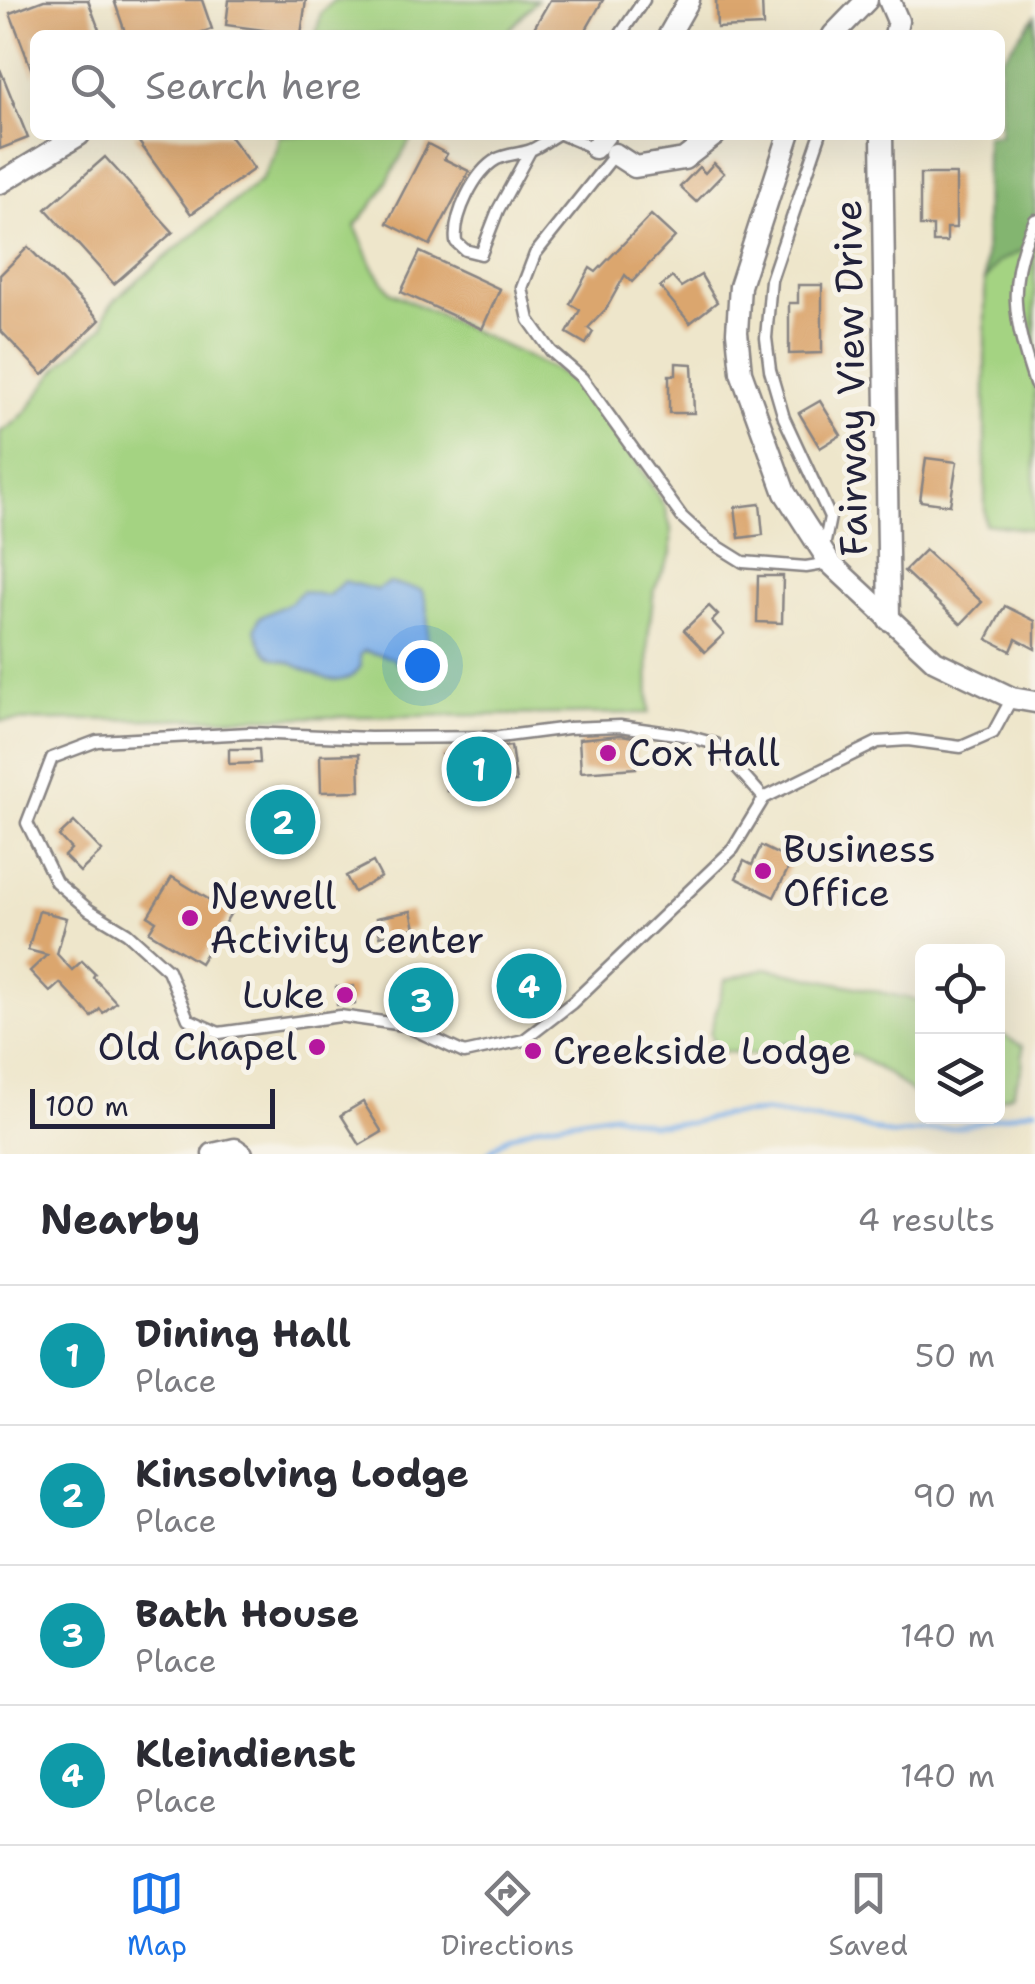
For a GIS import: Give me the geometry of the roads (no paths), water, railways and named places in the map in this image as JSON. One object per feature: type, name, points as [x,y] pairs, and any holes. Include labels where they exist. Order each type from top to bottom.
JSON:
[{"type":"street","points":[[672,30],[689,0]]},
{"type":"street","points":[[838,30],[868,0]]},
{"type":"street","points":[[889,0],[898,20],[896,30]]},
{"type":"street","points":[[0,183],[71,140]]},
{"type":"street","points":[[605,146],[635,167],[684,159],[708,140]]},
{"type":"street","points":[[787,140],[740,286],[737,332],[741,372],[786,492],[827,557],[934,661],[1012,698],[1035,702]]},
{"type":"street","name":"Fairway View Drive","points":[[882,140],[889,620]]},
{"type":"street","points":[[213,1154],[235,1149],[242,1154]]},
{"type":"lane","points":[[623,30],[644,0]]},
{"type":"lane","points":[[530,151],[498,210],[481,254],[465,250],[456,242],[455,232],[471,189],[496,159],[530,151],[550,140]]},
{"type":"lane","points":[[580,140],[605,146],[535,254],[522,288],[530,320],[551,351],[582,378],[682,517],[706,539],[743,562],[806,567],[827,557],[830,517],[784,418],[770,370],[766,338],[771,280],[818,140]]},
{"type":"lane","points":[[1035,220],[1019,251],[1014,318],[1035,384]]},
{"type":"lane","points":[[764,798],[716,744],[645,728],[568,728],[481,737],[250,733],[97,741],[52,758],[27,823],[56,882],[89,910],[127,933],[168,970],[188,1019],[219,1033],[340,1016],[404,1026],[464,1053],[524,1040],[572,1003],[733,849],[764,798],[878,742],[908,740],[961,747],[993,733],[1012,698]]},
{"type":"water","points":[[344,581],[377,590],[389,583],[421,590],[427,633],[425,649],[413,670],[404,669],[393,658],[364,651],[360,655],[361,666],[354,674],[347,679],[330,679],[266,651],[255,628],[259,618],[291,602],[302,591],[328,596]]},
{"type":"waterway","points":[[487,1154],[506,1138],[536,1126],[614,1114],[651,1124],[690,1123],[724,1115],[766,1112],[860,1126],[892,1135],[958,1127],[1035,1109]]},
{"type":"place","name":"Cox Hall","points":[[608,753]]},
{"type":"place","name":"Dining Hall","points":[[479,769]]},
{"type":"place","name":"Kinsolving Lodge","points":[[283,822]]},
{"type":"place","name":"Business Office","points":[[763,871]]},
{"type":"place","name":"Newell Activity Center","points":[[190,918]]},
{"type":"place","name":"Kleindienst","points":[[529,986]]},
{"type":"place","name":"Luke","points":[[345,995]]},
{"type":"place","name":"Bath House","points":[[421,1000]]},
{"type":"place","name":"Old Chapel","points":[[317,1047]]},
{"type":"place","name":"Creekside Lodge","points":[[533,1051]]}]
